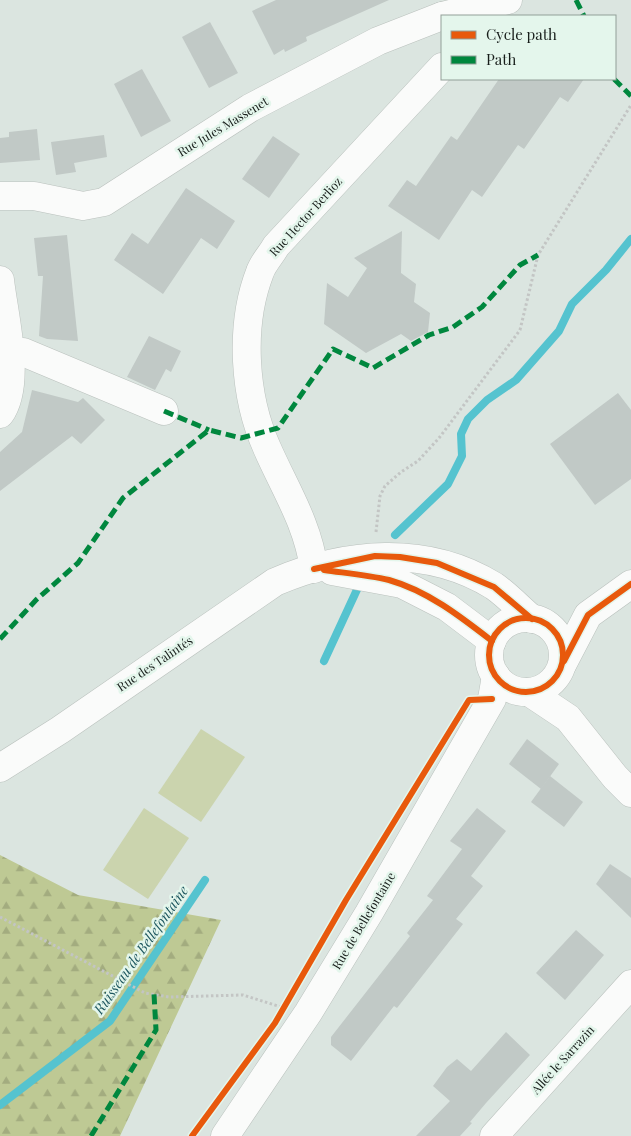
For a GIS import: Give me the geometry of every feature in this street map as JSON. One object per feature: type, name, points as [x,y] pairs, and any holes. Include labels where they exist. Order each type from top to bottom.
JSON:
[{"type":"street","name":"Rue Jules Massenet","points":[[447,15],[490,6]]},
{"type":"street","name":"Rue Jules Massenet","points":[[0,196],[34,196],[83,206],[104,202],[250,108],[378,41],[441,16]]},
{"type":"street","name":"Rue Hector Berlioz","points":[[314,569],[306,531],[267,448],[253,410],[248,343],[251,309],[260,272],[276,246],[441,69]]},
{"type":"street","points":[[0,280],[9,352],[10,390],[0,414]]},
{"type":"street","points":[[9,352],[23,352],[164,411]]},
{"type":"street","name":"Rue des Talintés","points":[[0,768],[60,730],[275,582],[314,569],[375,556],[400,557],[437,563],[494,586],[538,621]]},
{"type":"street","name":"Rue des Talintés","points":[[314,569],[372,577],[402,584],[447,607],[492,641]]},
{"type":"street","points":[[588,615],[508,623],[498,631],[492,641],[489,653],[494,688],[524,692],[547,686],[561,667],[588,615],[631,584]]},
{"type":"street","points":[[538,621],[554,630],[560,640],[563,651],[561,667],[568,718]]},
{"type":"street","name":"Rue de Bellefontaine","points":[[225,1136],[302,1021],[369,913],[494,688]]},
{"type":"street","points":[[524,692],[568,718],[623,785]]},
{"type":"street","name":"Allée le Sarrazin","points":[[494,1136],[631,984]]},
{"type":"path","points":[[376,541],[380,496],[385,486],[396,475],[418,462],[439,438],[520,330],[538,255],[631,105]]},
{"type":"path","points":[[0,917],[145,993],[169,997],[243,995],[284,1008]]},
{"type":"green space","points":[[201,729],[245,757],[201,822],[158,793]]},
{"type":"green space","points":[[144,808],[189,838],[148,899],[103,870]]},
{"type":"green space","points":[[0,855],[78,895],[221,920],[120,1136],[0,1136]]},
{"type":"building","points":[[276,0],[389,0],[306,37],[307,41],[285,52],[284,49],[274,55],[252,11]]},
{"type":"building","points":[[210,22],[238,73],[209,88],[182,37]]},
{"type":"building","points":[[142,69],[171,121],[141,137],[114,84]]},
{"type":"building","points":[[498,80],[583,80],[568,102],[560,97],[524,149],[518,145],[482,197],[472,190],[439,240],[388,206],[407,180],[416,186],[451,136],[457,140]]},
{"type":"building","points":[[37,129],[40,160],[0,163],[0,138],[9,137],[9,132]]},
{"type":"building","points":[[104,135],[107,157],[74,163],[76,172],[56,175],[51,142]]},
{"type":"building","points":[[273,136],[300,154],[269,198],[242,179]]},
{"type":"building","points":[[186,188],[235,221],[217,249],[201,238],[163,294],[114,260],[132,233],[148,244]]},
{"type":"building","points":[[402,231],[401,273],[416,284],[414,302],[430,313],[428,332],[411,341],[401,334],[366,353],[324,324],[327,283],[348,297],[367,268],[354,258]]},
{"type":"building","points":[[67,235],[78,341],[47,339],[39,336],[43,276],[38,276],[34,238]]},
{"type":"building","points":[[149,336],[181,351],[171,372],[166,369],[155,390],[127,377]]},
{"type":"building","points":[[32,390],[78,402],[83,398],[105,420],[81,444],[72,436],[0,491],[0,452],[22,432]]},
{"type":"building","points":[[618,393],[631,410],[631,479],[595,505],[550,444]]},
{"type":"building","points":[[527,739],[559,764],[541,789],[509,764]]},
{"type":"building","points":[[550,776],[583,802],[564,827],[531,802]]},
{"type":"building","points":[[477,808],[506,831],[471,876],[483,886],[456,919],[463,924],[397,1008],[394,1006],[351,1061],[331,1045],[331,1037],[410,936],[407,933],[433,900],[427,896],[462,849],[450,841]]},
{"type":"building","points":[[610,864],[631,878],[631,918],[596,884]]},
{"type":"building","points":[[576,930],[604,955],[565,1000],[536,973]]},
{"type":"building","points":[[506,1032],[530,1055],[486,1103],[470,1122],[472,1123],[460,1136],[416,1136],[450,1101],[433,1086],[447,1067],[457,1059],[471,1071]]},
{"type":"waterway","name":"Ruisseau de Bellefontaine","points":[[395,535],[448,484],[462,456],[461,434],[468,419],[487,400],[516,380],[559,331],[572,304],[606,270],[631,239]]},
{"type":"waterway","name":"Ruisseau de Bellefontaine","points":[[324,661],[361,581]]},
{"type":"waterway","name":"Ruisseau de Bellefontaine","points":[[0,1105],[110,1021],[205,880]]},
{"type":"marked path","points":[[576,0],[584,15]]},
{"type":"marked path","points":[[615,80],[631,96]]},
{"type":"marked path","points":[[0,639],[36,600],[78,563],[123,498],[209,430],[241,438],[278,428],[333,349],[373,368],[429,335],[453,327],[482,307],[520,265],[538,255]]},
{"type":"marked path","points":[[164,411],[209,430]]},
{"type":"marked path","points":[[91,1136],[156,1030],[154,994]]},
{"type":"cycle path","points":[[314,569],[375,556],[400,557],[437,563],[494,587],[532,619]]},
{"type":"cycle path","points":[[324,570],[381,578],[403,585],[444,606],[492,641]]},
{"type":"cycle path","points":[[564,661],[588,615],[631,584]]},
{"type":"cycle path","points":[[526,618],[540,621],[552,629],[560,641],[563,655],[560,669],[552,681],[540,689],[526,692],[512,689],[500,681],[492,669],[489,655],[492,641],[500,629],[512,621],[526,618]]},
{"type":"cycle path","points":[[192,1136],[275,1023],[346,900],[469,700],[492,699]]}]
